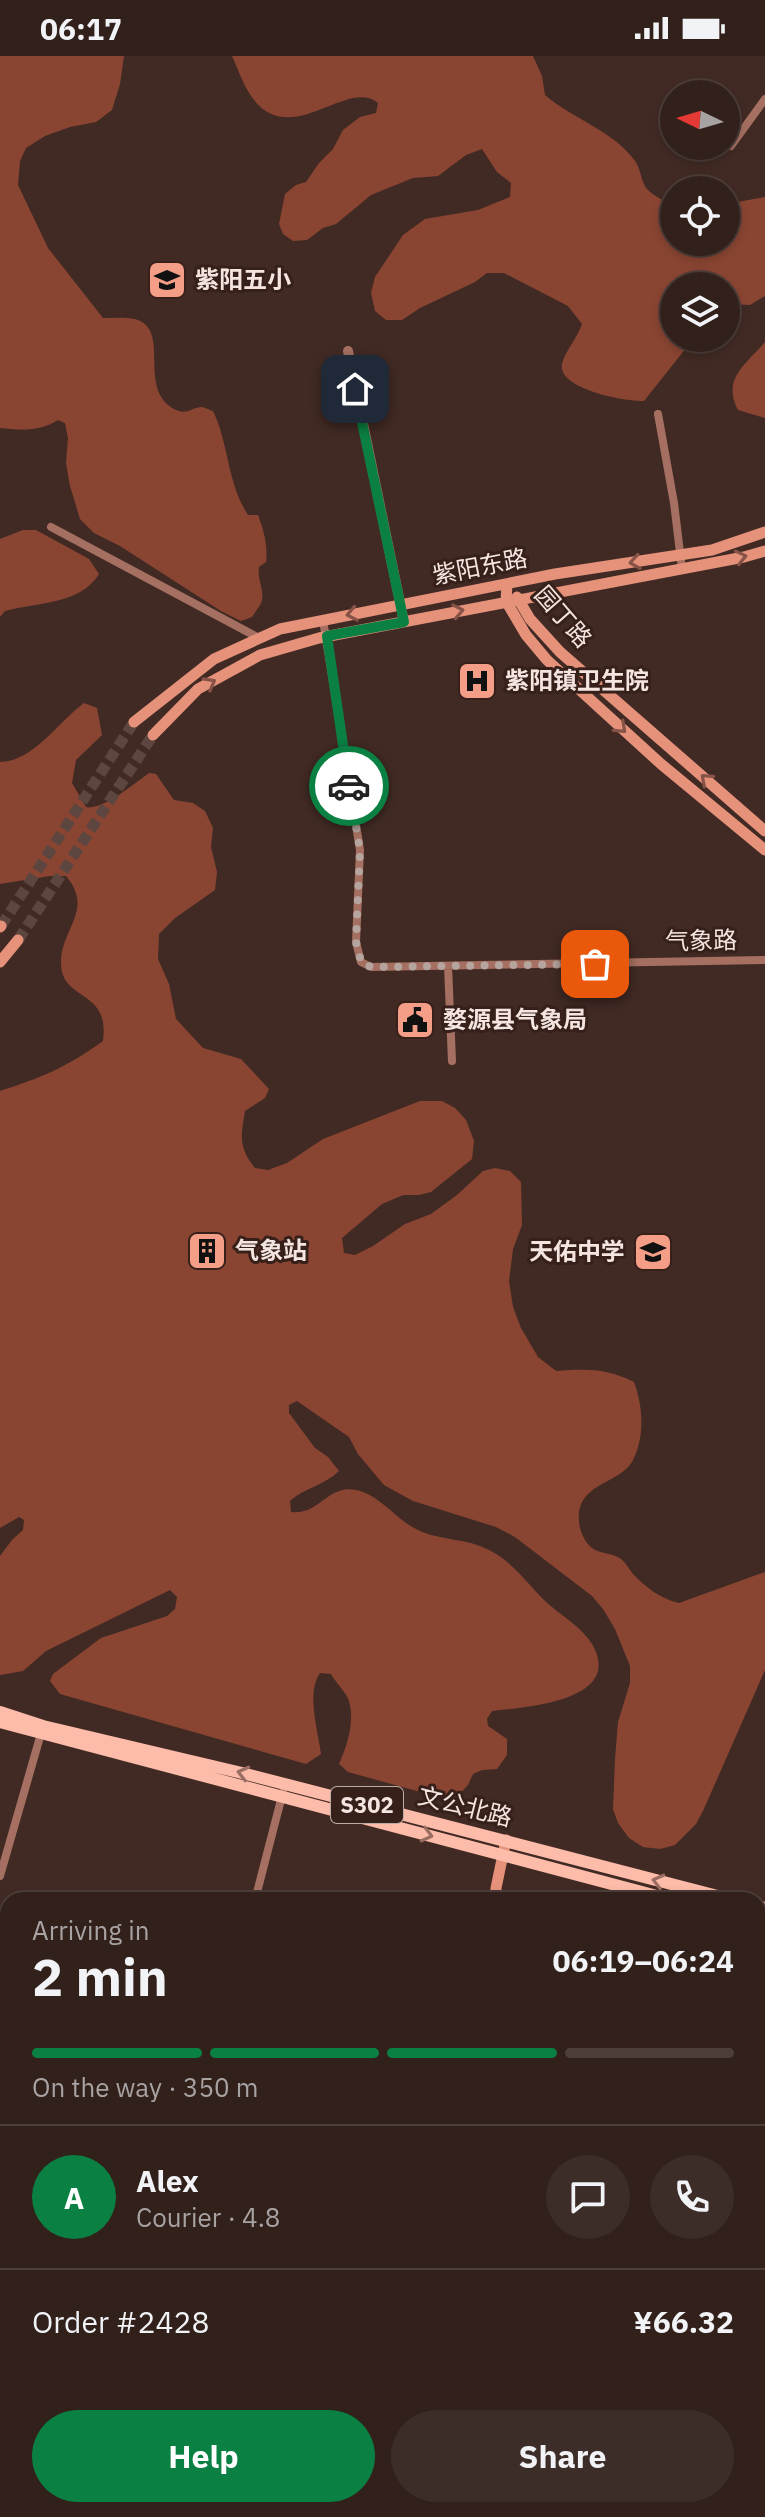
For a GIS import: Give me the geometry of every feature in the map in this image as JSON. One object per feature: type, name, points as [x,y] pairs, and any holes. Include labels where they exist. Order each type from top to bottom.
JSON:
[{"type":"main road","name":"紫阳东路","points":[[134,722],[214,659],[280,629],[507,584],[712,550],[765,532]]},
{"type":"main road","name":"紫阳东路","points":[[153,735],[198,689],[260,655],[327,636],[765,551]]},
{"type":"main road","name":"园丁路","points":[[507,584],[530,619],[560,652],[765,831]]},
{"type":"main road","name":"园丁路","points":[[507,584],[506,601],[526,635],[547,660],[661,764],[765,850]]},
{"type":"main road","points":[[0,962],[18,940]]},
{"type":"main road","name":"文公北路","points":[[0,1712],[42,1730]]},
{"type":"main road","name":"文公北路","points":[[0,1722],[284,1791],[506,1840],[703,1892]]},
{"type":"main road","name":"文公北路","points":[[284,1791],[503,1856],[641,1892]]},
{"type":"main road","points":[[496,1892],[506,1840]]},
{"type":"street","points":[[740,134],[765,99]]},
{"type":"street","points":[[348,351],[404,622]]},
{"type":"street","points":[[658,414],[682,569]]},
{"type":"street","points":[[51,527],[259,638]]},
{"type":"street","name":"气象路","points":[[323,620],[360,850],[356,942],[361,962],[371,967],[765,960]]},
{"type":"street","points":[[448,966],[452,1061]]},
{"type":"street","points":[[0,1876],[42,1730]]},
{"type":"street","points":[[257,1892],[284,1791]]},
{"type":"shaded area","points":[[0,56],[124,56],[112,110],[96,122],[45,136],[26,148],[20,161],[18,185],[48,248],[103,318],[135,319],[146,325],[152,335],[155,375],[164,401],[180,411],[201,407],[213,411],[241,503],[248,515],[258,515],[265,538],[266,562],[259,567],[262,600],[252,617],[241,621],[221,611],[120,546],[94,533],[80,519],[66,463],[68,438],[65,423],[58,420],[30,429],[0,428]]},
{"type":"shaded area","points":[[232,56],[533,56],[542,76],[545,95],[616,141],[635,161],[647,189],[660,198],[660,256],[740,256],[740,201],[765,197],[765,296],[750,305],[740,305],[740,272],[660,272],[660,352],[683,352],[644,401],[594,392],[570,380],[563,373],[562,364],[582,324],[568,306],[504,273],[487,273],[402,320],[386,320],[375,311],[371,293],[375,277],[403,235],[425,219],[478,210],[510,197],[511,183],[497,172],[482,149],[466,155],[438,176],[413,178],[371,195],[336,224],[323,228],[307,240],[293,241],[283,234],[279,224],[285,194],[306,182],[333,149],[343,130],[360,117],[376,113],[378,103],[365,98],[350,99],[300,116],[283,117],[266,111],[251,96]]},
{"type":"shaded area","points":[[765,342],[765,418],[738,410],[733,390],[734,381],[743,365]]},
{"type":"shaded area","points":[[23,530],[36,530],[89,559],[99,574],[81,592],[57,601],[5,611],[0,617],[0,539]]},
{"type":"shaded area","points":[[84,703],[97,708],[102,735],[76,760],[72,783],[86,807],[101,805],[149,773],[156,774],[174,800],[193,803],[205,811],[213,828],[211,847],[217,872],[215,890],[175,918],[159,934],[158,959],[169,984],[176,1019],[203,1048],[241,1059],[269,1089],[265,1098],[245,1111],[242,1141],[255,1168],[268,1170],[287,1163],[323,1139],[420,1101],[442,1101],[455,1108],[466,1120],[474,1141],[472,1159],[431,1192],[403,1195],[382,1204],[342,1238],[344,1253],[355,1255],[405,1224],[431,1214],[483,1171],[495,1168],[510,1171],[521,1182],[522,1225],[513,1249],[509,1281],[513,1307],[521,1328],[538,1357],[556,1371],[596,1370],[624,1377],[634,1382],[639,1401],[641,1431],[633,1460],[619,1475],[591,1491],[580,1508],[579,1525],[585,1540],[595,1550],[621,1559],[654,1592],[679,1603],[765,1572],[765,1670],[703,1811],[696,1824],[675,1845],[660,1849],[643,1847],[629,1838],[613,1809],[618,1722],[630,1683],[630,1666],[615,1629],[592,1596],[515,1537],[496,1527],[413,1501],[384,1485],[358,1454],[349,1437],[297,1401],[289,1405],[289,1413],[315,1448],[328,1457],[339,1471],[290,1501],[291,1512],[310,1509],[333,1494],[351,1489],[371,1496],[418,1530],[489,1550],[508,1562],[588,1639],[599,1663],[595,1678],[584,1689],[567,1697],[492,1711],[487,1719],[488,1726],[507,1739],[507,1755],[497,1769],[473,1774],[456,1798],[435,1796],[348,1772],[339,1764],[349,1734],[351,1709],[348,1698],[331,1674],[320,1673],[316,1681],[314,1712],[321,1754],[306,1764],[60,1694],[50,1681],[53,1674],[101,1638],[167,1616],[175,1609],[177,1597],[170,1590],[46,1651],[23,1671],[0,1675],[0,1556],[23,1530],[24,1520],[19,1517],[0,1528],[0,1091],[53,1071],[90,1050],[103,1041],[103,1024],[100,1012],[93,1003],[69,985],[63,976],[62,952],[77,910],[74,888],[66,876],[0,884],[0,762],[12,760],[34,748]]},
{"type":"tunnel","points":[[1,926],[134,722]]},
{"type":"tunnel","points":[[18,940],[153,735]]},
{"type":"way so far","points":[[349,786],[360,850],[356,942],[361,962],[371,967],[595,964]]},
{"type":"place","name":"紫阳五小","points":[[167,280]]},
{"type":"place","name":"紫阳镇卫生院","points":[[477,681]]},
{"type":"place","name":"婺源县气象局","points":[[415,1020]]},
{"type":"place","name":"气象站","points":[[207,1251]]},
{"type":"place","name":"天佑中学","points":[[653,1252]]},
{"type":"route","points":[[349,786],[327,636],[404,622],[355,389]]}]
